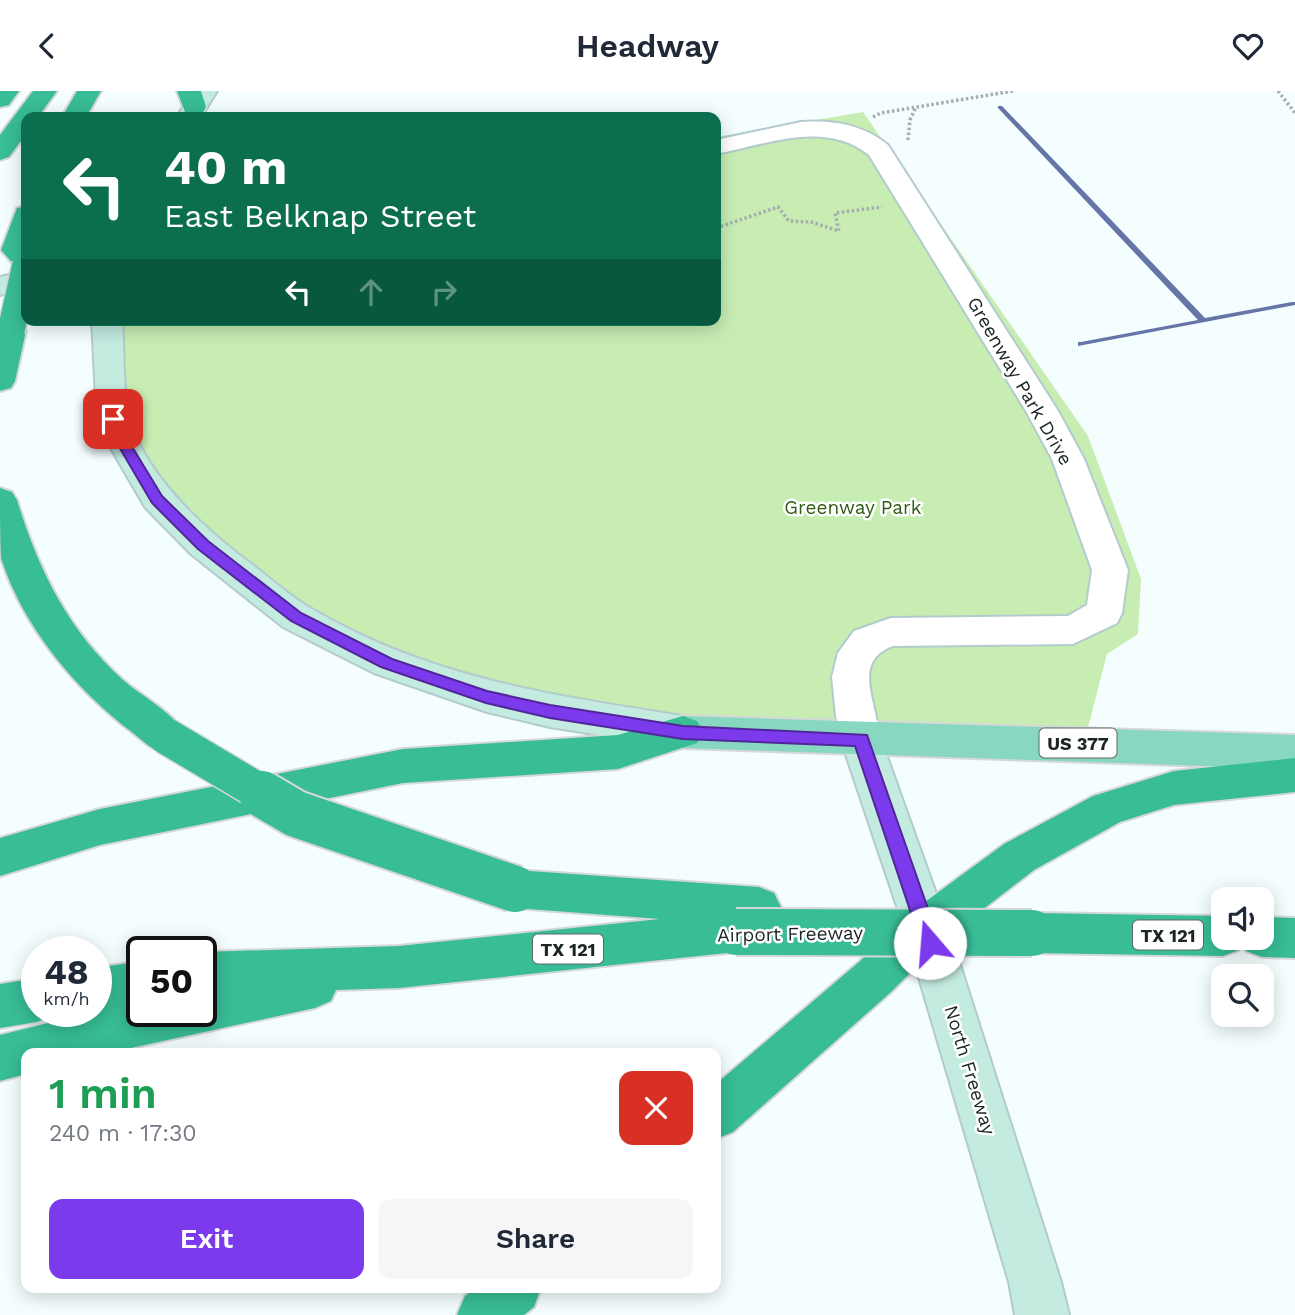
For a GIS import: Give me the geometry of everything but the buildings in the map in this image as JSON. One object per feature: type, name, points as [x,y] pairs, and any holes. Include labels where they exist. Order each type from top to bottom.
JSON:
[{"type":"highway","points":[[0,100],[7,91]]},
{"type":"highway","points":[[0,136],[33,91]]},
{"type":"highway","points":[[30,112],[45,91]]},
{"type":"highway","points":[[77,112],[89,91]]},
{"type":"highway","points":[[0,152],[21,124]]},
{"type":"highway","points":[[0,295],[21,248]]},
{"type":"highway","points":[[0,381],[11,331],[21,258]]},
{"type":"highway","points":[[0,500],[10,541],[35,599],[79,659],[136,716],[296,814],[515,889],[748,920]]},
{"type":"highway","points":[[0,857],[100,827],[403,766],[618,752],[683,732]]},
{"type":"highway","points":[[721,1111],[876,977],[926,927],[1019,857],[1108,808],[1174,788],[1295,775]]},
{"type":"highway","name":"Airport Freeway","points":[[399,967],[748,920],[1032,933],[1211,936]]},
{"type":"highway","points":[[1274,937],[1295,938]]},
{"type":"highway","points":[[217,1007],[399,967]]},
{"type":"highway","name":"TX 121","points":[[217,973],[399,967]]},
{"type":"highway","points":[[0,1006],[21,1003]]},
{"type":"highway","points":[[38,1048],[126,1027]]},
{"type":"highway","points":[[0,1058],[21,1052]]},
{"type":"highway","points":[[484,1315],[510,1293]]},
{"type":"main road","points":[[0,285],[21,282]]},
{"type":"main road","points":[[107,326],[113,419],[157,499],[203,545],[296,617],[387,663],[486,697],[550,711],[683,732],[861,740]]},
{"type":"main road","name":"US 377","points":[[861,740],[1098,744],[1295,752]]},
{"type":"main road","name":"North Freeway","points":[[861,740],[926,927],[1039,1299]]},
{"type":"street","points":[[721,146],[808,129],[848,132]]},
{"type":"street","name":"Greenway Park Drive","points":[[848,132],[879,150],[1062,447],[1110,570],[1104,613],[1073,630],[891,632],[866,643],[852,666],[851,695],[861,740]]},
{"type":"path","points":[[848,132],[881,113],[1013,91]]},
{"type":"path","points":[[1278,91],[1295,113]]},
{"type":"path","points":[[908,140],[910,120],[916,107]]},
{"type":"path","points":[[721,226],[778,207],[789,221],[811,222],[839,231],[835,213],[912,203]]},
{"type":"green space","name":"Greenway Park","points":[[863,112],[1088,436],[1141,579],[1138,634],[1107,654],[1084,743],[861,740],[487,697],[246,580],[125,445],[108,326],[721,326],[721,136]]},
{"type":"waterway","points":[[1000,107],[1203,321]]},
{"type":"waterway","points":[[1203,321],[1292,304]]},
{"type":"waterway","points":[[1081,344],[1203,321]]},
{"type":"route","points":[[113,419],[157,499],[203,545],[296,617],[387,663],[486,697],[550,711],[683,732],[861,740],[930,943]]}]
